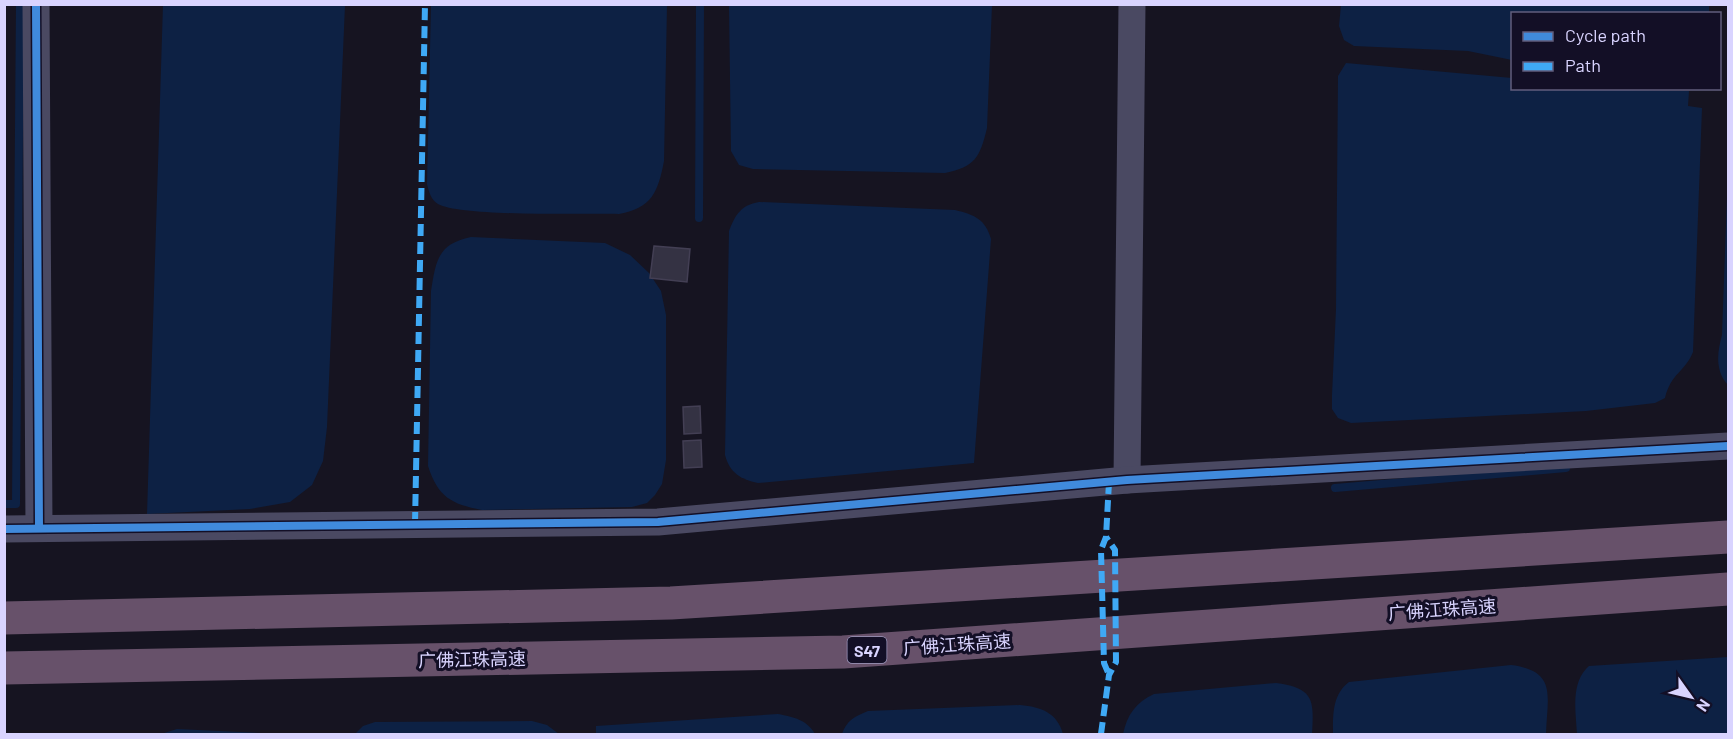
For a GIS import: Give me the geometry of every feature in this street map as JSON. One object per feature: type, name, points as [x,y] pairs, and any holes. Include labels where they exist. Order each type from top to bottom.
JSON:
[{"type":"highway","points":[[4,618],[670,603],[1728,537]]},
{"type":"highway","name":"广佛江珠高速","points":[[4,668],[843,652],[1728,589]]},
{"type":"street","points":[[36,4],[39,528]]},
{"type":"street","points":[[1127,480],[1132,4]]},
{"type":"street","points":[[4,529],[657,522],[1127,480],[1728,446]]},
{"type":"water","points":[[1709,4],[1709,12],[1511,12],[1511,60],[1468,51],[1354,46],[1344,40],[1339,26],[1341,5]]},
{"type":"water","points":[[163,5],[345,5],[327,427],[323,461],[312,485],[290,502],[250,509],[147,514]]},
{"type":"water","points":[[431,5],[667,5],[664,161],[659,182],[652,197],[639,208],[619,214],[496,213],[451,208],[438,204],[431,196],[427,184]]},
{"type":"water","points":[[729,5],[992,5],[987,128],[979,153],[970,164],[945,173],[753,169],[739,165],[731,151]]},
{"type":"water","points":[[1346,63],[1511,78],[1511,90],[1689,91],[1688,106],[1702,108],[1693,352],[1674,378],[1665,398],[1655,403],[1586,411],[1351,423],[1338,418],[1332,409],[1332,395],[1336,309],[1338,76]]},
{"type":"water","points":[[1728,169],[1728,385],[1721,374],[1718,362],[1722,335]]},
{"type":"water","points":[[759,202],[955,210],[974,216],[982,222],[991,239],[974,463],[758,483],[741,477],[733,471],[725,455],[729,231],[743,208]]},
{"type":"water","points":[[471,237],[605,243],[630,255],[649,273],[661,291],[666,315],[666,460],[662,484],[647,503],[632,507],[482,510],[454,502],[436,485],[428,466],[431,291],[440,255],[452,244]]},
{"type":"water","points":[[1728,657],[1728,734],[1577,734],[1575,707],[1577,689],[1583,673],[1589,666]]},
{"type":"water","points":[[1511,665],[1526,668],[1543,680],[1548,697],[1546,734],[1333,734],[1336,699],[1349,682]]},
{"type":"water","points":[[1276,683],[1289,685],[1305,692],[1312,704],[1312,734],[1123,734],[1133,710],[1154,694]]},
{"type":"water","points":[[1020,705],[1048,712],[1057,721],[1063,734],[842,734],[852,720],[868,711]]},
{"type":"water","points":[[778,714],[800,720],[808,725],[815,734],[596,734],[596,726]]},
{"type":"water","points":[[532,721],[547,725],[559,734],[355,734],[363,726],[375,722]]},
{"type":"water","points":[[177,729],[283,734],[161,734]]},
{"type":"building","points":[[654,246],[690,249],[687,282],[650,278]]},
{"type":"building","points":[[700,406],[701,433],[684,434],[683,407]]},
{"type":"building","points":[[701,440],[702,467],[684,468],[683,441]]},
{"type":"waterway","points":[[4,504],[16,504],[20,4]]},
{"type":"waterway","points":[[699,218],[700,4]]},
{"type":"waterway","points":[[1335,488],[1566,468]]},
{"type":"marked path","points":[[415,524],[425,4]]},
{"type":"marked path","points":[[1109,482],[1106,537],[1101,550],[1104,663],[1109,675]]},
{"type":"marked path","points":[[1101,734],[1109,675],[1116,662],[1115,550],[1106,537]]},
{"type":"cycle path","points":[[36,4],[39,528]]},
{"type":"cycle path","points":[[4,529],[658,522],[1127,480],[1728,446]]}]
